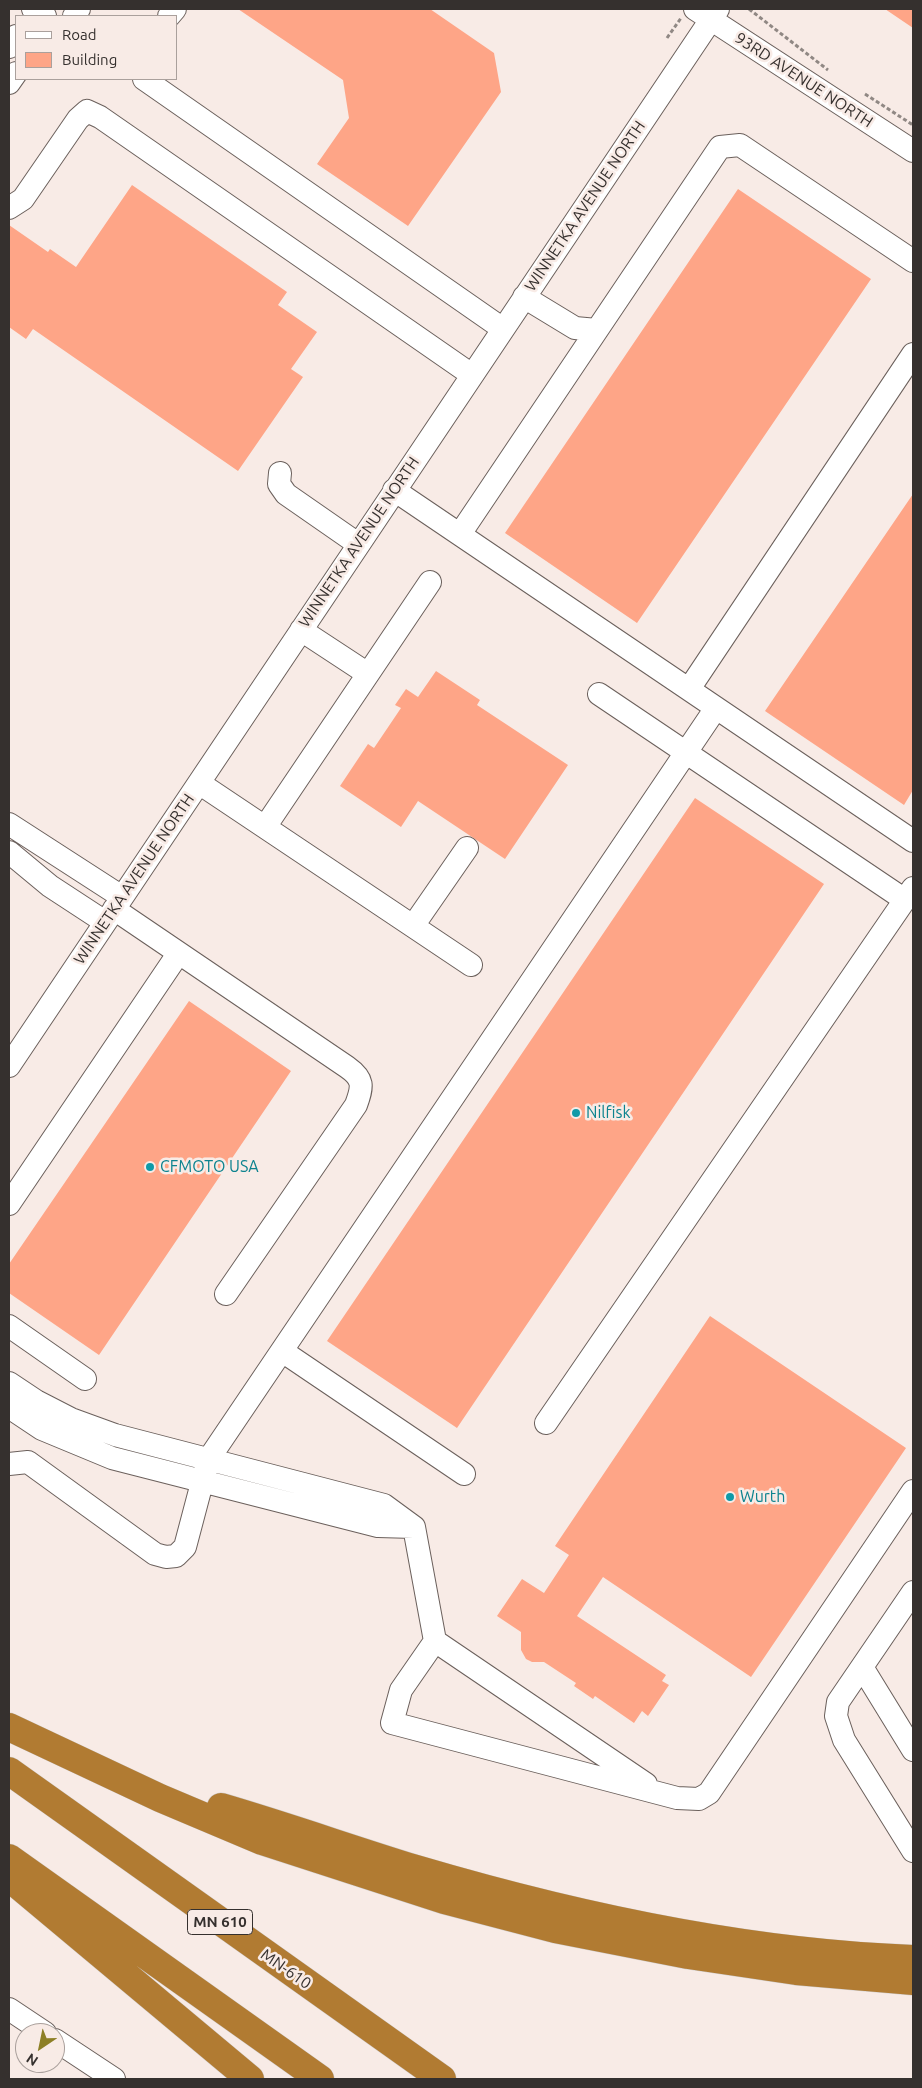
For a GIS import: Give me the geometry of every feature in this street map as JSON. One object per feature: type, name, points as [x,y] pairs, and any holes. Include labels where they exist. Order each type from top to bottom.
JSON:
[{"type":"highway","points":[[9,1727],[160,1798],[262,1840],[385,1882],[503,1916],[624,1943],[727,1962],[796,1971],[913,1981]]},
{"type":"highway","points":[[38,1740],[216,1805],[416,1869],[534,1901],[622,1920],[742,1941],[866,1957],[913,1959]]},
{"type":"highway","name":"MN-610","points":[[9,1771],[442,2079]]},
{"type":"highway","points":[[9,1858],[320,2079]]},
{"type":"highway","points":[[9,1878],[250,2079]]},
{"type":"street","name":"93RD AVENUE NORTH","points":[[701,13],[913,151]]},
{"type":"street","name":"WINNETKA AVENUE NORTH","points":[[9,1066],[524,297],[701,13]]},
{"type":"street","points":[[145,80],[502,329]]},
{"type":"street","points":[[9,208],[23,199],[78,119],[87,112],[100,116],[472,375]]},
{"type":"street","points":[[460,534],[720,146],[740,145],[913,261]]},
{"type":"street","points":[[524,297],[574,328],[597,330]]},
{"type":"street","points":[[689,689],[913,354]]},
{"type":"street","points":[[280,473],[279,484],[286,494],[358,544]]},
{"type":"street","points":[[394,490],[913,841]]},
{"type":"street","points":[[265,827],[430,582]]},
{"type":"street","points":[[301,630],[368,674]]},
{"type":"street","points":[[546,1423],[909,894],[686,752],[599,694]]},
{"type":"street","points":[[9,1464],[28,1462],[155,1554],[166,1557],[176,1556],[184,1547],[206,1471],[282,1351],[716,708]]},
{"type":"street","points":[[198,782],[471,965]]},
{"type":"street","points":[[9,824],[54,854],[114,909],[357,1074],[362,1088],[356,1105],[226,1294]]},
{"type":"street","points":[[413,926],[467,848]]},
{"type":"street","points":[[9,852],[38,876],[114,909]]},
{"type":"street","points":[[38,876],[54,854]]},
{"type":"street","points":[[9,1204],[178,954]]},
{"type":"street","points":[[9,1326],[86,1379]]},
{"type":"street","points":[[282,1351],[464,1474]]},
{"type":"street","points":[[9,1383],[71,1419],[206,1471],[378,1526],[414,1527],[436,1641],[660,1794]]},
{"type":"street","points":[[9,1407],[42,1428],[112,1458],[206,1471]]},
{"type":"street","points":[[436,1641],[402,1690],[392,1724],[660,1794],[677,1798],[699,1799],[709,1793],[913,1491]]},
{"type":"street","points":[[913,1592],[838,1702],[836,1716],[844,1740],[913,1851]]},
{"type":"street","points":[[862,1668],[913,1750]]},
{"type":"street","points":[[9,2009],[30,2023]]},
{"type":"street","points":[[65,2047],[114,2079]]},
{"type":"path","points":[[749,9],[832,74]]},
{"type":"path","points":[[667,38],[701,13]]},
{"type":"path","points":[[857,89],[913,124]]},
{"type":"building","points":[[238,9],[430,9],[494,53],[501,92],[408,226],[317,164],[349,118],[343,80]]},
{"type":"building","points":[[885,9],[913,9],[913,28]]},
{"type":"building","points":[[132,185],[287,292],[278,305],[317,332],[291,369],[303,377],[238,471],[33,329],[26,339],[9,327],[9,225],[48,252],[50,249],[76,267]]},
{"type":"building","points":[[738,189],[871,279],[637,623],[505,533]]},
{"type":"building","points":[[913,494],[913,790],[904,805],[765,711]]},
{"type":"building","points":[[436,671],[480,700],[477,705],[568,765],[505,859],[418,801],[401,827],[340,786],[368,744],[374,748],[401,708],[395,705],[406,689],[418,697]]},
{"type":"building","name":"Nilfisk","points":[[695,798],[824,884],[457,1428],[327,1341]]},
{"type":"building","name":"CFMOTO USA","points":[[189,1001],[291,1071],[99,1355],[9,1293],[9,1264]]},
{"type":"building","name":"Wurth","points":[[710,1316],[906,1448],[751,1677],[603,1577],[577,1616],[666,1675],[662,1681],[669,1685],[648,1716],[642,1711],[634,1723],[595,1696],[593,1699],[574,1686],[576,1683],[544,1662],[532,1662],[526,1659],[521,1650],[521,1632],[497,1616],[522,1579],[544,1593],[569,1555],[555,1546]]},
{"type":"place","name":"Nilfisk","points":[[576,1113]]},
{"type":"place","name":"CFMOTO USA","points":[[150,1167]]},
{"type":"place","name":"Wurth","points":[[730,1497]]}]
